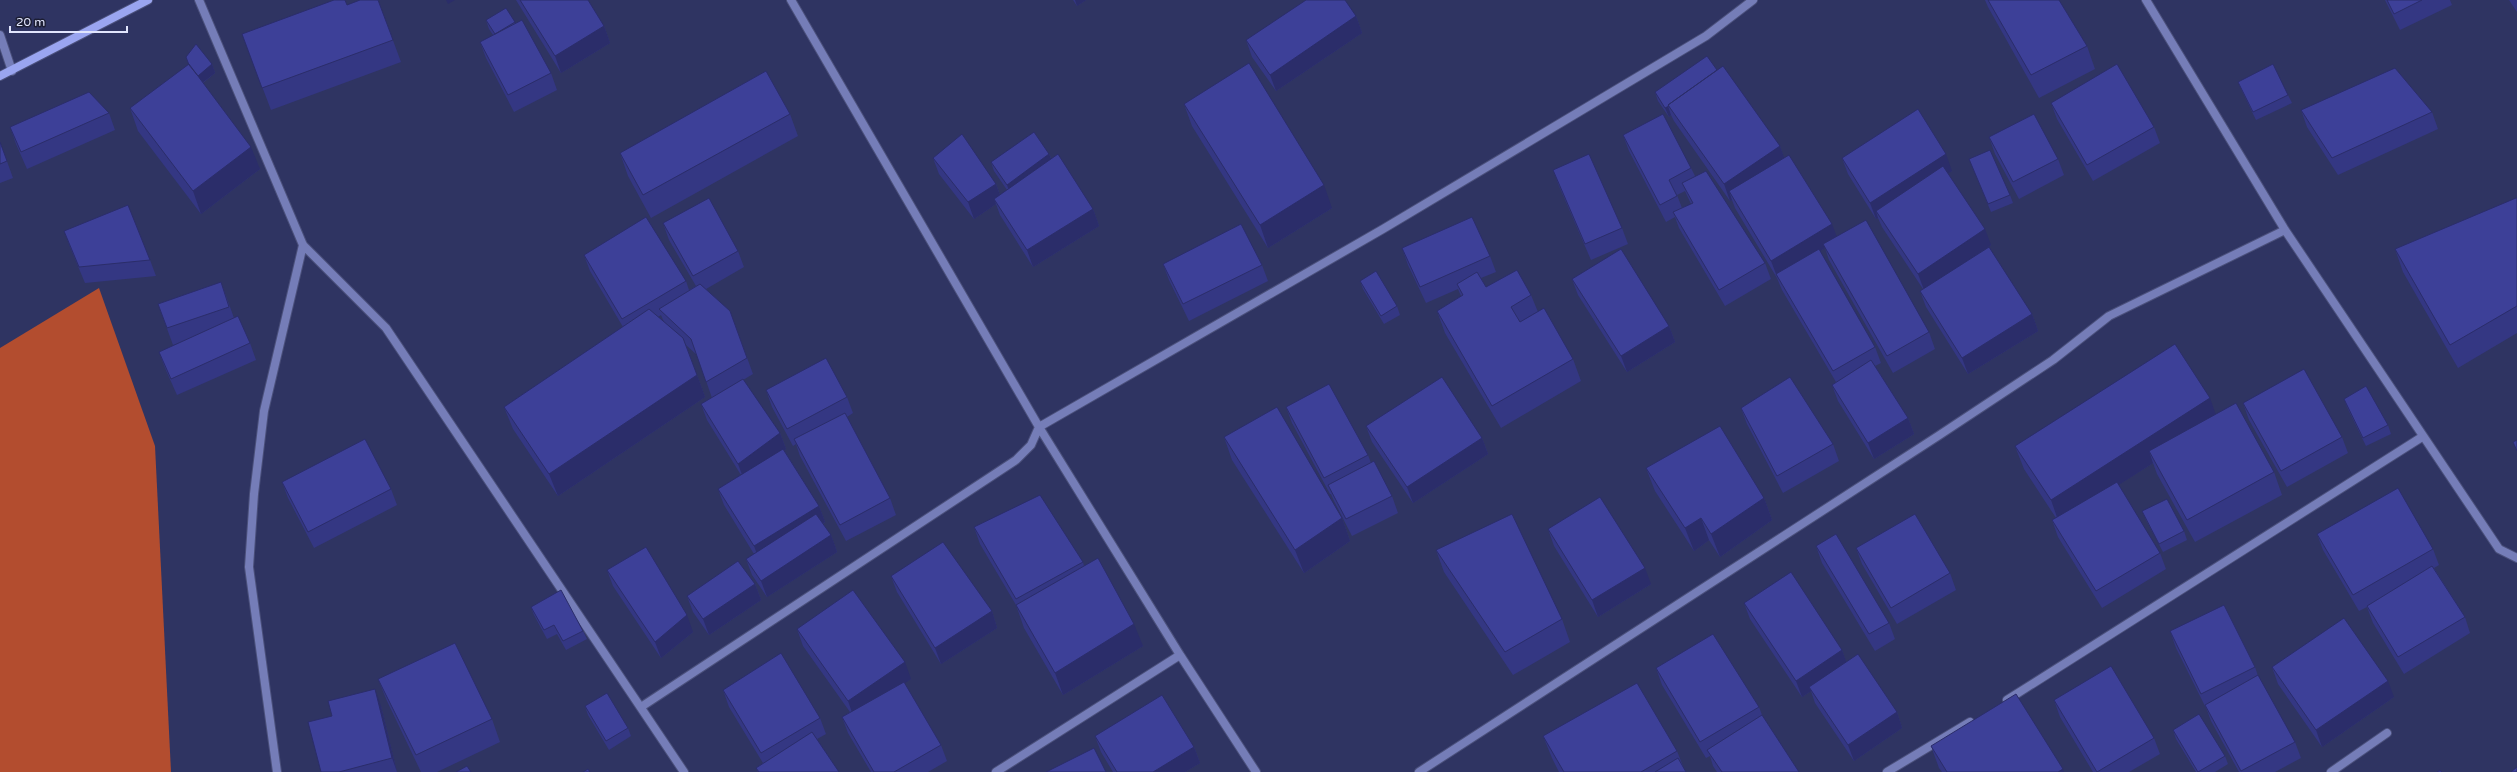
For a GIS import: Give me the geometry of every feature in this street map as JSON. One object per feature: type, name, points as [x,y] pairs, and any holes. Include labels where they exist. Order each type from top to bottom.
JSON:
[{"type":"street","points":[[0,76],[148,0]]},
{"type":"street","points":[[198,0],[303,245],[386,328],[684,772]]},
{"type":"street","points":[[791,0],[1039,427],[1180,655],[1256,772]]},
{"type":"street","points":[[641,707],[1016,460],[1031,445],[1039,427],[1384,229],[1706,36],[1753,0]]},
{"type":"street","points":[[2146,0],[2285,230],[2422,437],[2499,549],[2517,558]]},
{"type":"street","points":[[0,35],[12,71]]},
{"type":"street","points":[[1419,772],[2053,360],[2109,316],[2285,230]]},
{"type":"street","points":[[277,772],[249,567],[254,494],[264,411],[303,245]]},
{"type":"street","points":[[1998,705],[2422,437]]},
{"type":"street","points":[[996,772],[1180,655]]},
{"type":"street","points":[[1887,772],[1978,717]]},
{"type":"street","points":[[2331,772],[2387,733]]},
{"type":"shaded area","points":[[99,288],[155,446],[171,772],[0,772],[0,348]]},
{"type":"building","points":[[334,0],[345,0],[347,5],[360,0],[378,0],[393,40],[262,88],[242,34]]},
{"type":"building","points":[[520,0],[588,0],[604,26],[555,56]]},
{"type":"building","points":[[1306,0],[1345,0],[1356,16],[1270,75],[1246,40]]},
{"type":"building","points":[[1988,0],[2059,0],[2087,46],[2031,75]]},
{"type":"building","points":[[2387,0],[2422,0],[2394,14]]},
{"type":"building","points":[[506,8],[515,22],[495,34],[486,20]]},
{"type":"building","points":[[522,20],[551,73],[508,95],[480,42]]},
{"type":"building","points":[[196,44],[212,64],[198,76],[189,65],[186,57]]},
{"type":"building","points":[[1707,56],[1717,70],[1665,108],[1655,92]]},
{"type":"building","points":[[1249,63],[1324,185],[1260,225],[1184,104]]},
{"type":"building","points":[[189,64],[251,147],[193,191],[130,108]]},
{"type":"building","points":[[2117,64],[2154,127],[2087,165],[2051,103]]},
{"type":"building","points":[[2273,64],[2288,95],[2253,112],[2238,82]]},
{"type":"building","points":[[1723,66],[1780,146],[1724,184],[1668,105]]},
{"type":"building","points":[[2395,68],[2432,112],[2332,158],[2301,110]]},
{"type":"building","points":[[766,71],[790,114],[643,195],[620,153]]},
{"type":"building","points":[[89,92],[109,113],[21,152],[10,127]]},
{"type":"building","points":[[1918,109],[1946,154],[1870,203],[1842,158]]},
{"type":"building","points":[[1663,114],[1691,168],[1669,180],[1677,196],[1660,205],[1623,135]]},
{"type":"building","points":[[2034,114],[2058,159],[2013,182],[1989,137]]},
{"type":"building","points":[[1034,132],[1049,154],[1007,185],[991,162]]},
{"type":"building","points":[[962,134],[996,184],[968,202],[933,158]]},
{"type":"building","points":[[0,142],[7,161],[0,164]]},
{"type":"building","points":[[1990,150],[2010,195],[1988,204],[1969,159]]},
{"type":"building","points":[[1058,154],[1093,209],[1027,250],[994,199]]},
{"type":"building","points":[[1589,154],[1622,228],[1585,244],[1553,170]]},
{"type":"building","points":[[1789,155],[1832,224],[1771,261],[1729,191]]},
{"type":"building","points":[[1943,166],[1985,229],[1918,274],[1876,211]]},
{"type":"building","points":[[1706,171],[1765,263],[1719,290],[1673,212],[1693,203],[1682,183]]},
{"type":"building","points":[[709,198],[738,251],[693,276],[663,223]]},
{"type":"building","points":[[2516,198],[2517,306],[2450,345],[2395,249]]},
{"type":"building","points":[[128,205],[150,260],[79,267],[64,231]]},
{"type":"building","points":[[646,217],[686,281],[622,319],[584,255]]},
{"type":"building","points":[[1472,217],[1490,256],[1420,287],[1402,248]]},
{"type":"building","points":[[1866,220],[1929,332],[1887,356],[1823,244]]},
{"type":"building","points":[[1241,224],[1262,265],[1183,304],[1163,264]]},
{"type":"building","points":[[1989,247],[2032,314],[1962,358],[1920,291]]},
{"type":"building","points":[[1621,249],[1669,326],[1621,356],[1572,279]]},
{"type":"building","points":[[1819,249],[1875,347],[1833,371],[1776,274]]},
{"type":"building","points":[[1517,270],[1531,295],[1511,307],[1520,322],[1544,308],[1573,359],[1492,406],[1437,311],[1463,295],[1457,284],[1477,272],[1486,287]]},
{"type":"building","points":[[1376,271],[1397,306],[1381,316],[1360,281]]},
{"type":"building","points":[[221,282],[229,307],[167,328],[158,304]]},
{"type":"building","points":[[700,284],[730,311],[747,358],[706,382],[691,339],[659,309]]},
{"type":"building","points":[[649,309],[683,338],[697,375],[549,474],[504,407]]},
{"type":"building","points":[[238,316],[250,343],[171,379],[159,352]]},
{"type":"building","points":[[2175,344],[2210,398],[2051,500],[2015,446]]},
{"type":"building","points":[[826,358],[847,397],[787,429],[766,390]]},
{"type":"building","points":[[1871,360],[1908,418],[1868,443],[1832,385]]},
{"type":"building","points":[[2304,369],[2342,437],[2281,471],[2243,403]]},
{"type":"building","points":[[1442,377],[1482,438],[1407,487],[1366,426]]},
{"type":"building","points":[[1790,377],[1833,444],[1777,476],[1741,408]]},
{"type":"building","points":[[743,379],[780,433],[738,464],[701,404]]},
{"type":"building","points":[[1329,384],[1368,455],[1324,478],[1286,407]]},
{"type":"building","points":[[2366,386],[2388,425],[2363,438],[2344,399]]},
{"type":"building","points":[[2236,403],[2274,472],[2187,520],[2149,451]]},
{"type":"building","points":[[1277,407],[1342,518],[1295,550],[1224,437]]},
{"type":"building","points":[[845,413],[890,498],[840,525],[794,439]]},
{"type":"building","points":[[1720,426],[1764,498],[1711,534],[1701,518],[1685,528],[1646,468]]},
{"type":"building","points":[[365,439],[391,489],[308,532],[282,482]]},
{"type":"building","points":[[2517,440],[2517,451],[2513,442]]},
{"type":"building","points":[[783,449],[819,506],[754,546],[718,489]]},
{"type":"building","points":[[1374,461],[1392,496],[1346,519],[1328,485]]},
{"type":"building","points":[[2117,482],[2160,553],[2096,591],[2052,520]]},
{"type":"building","points":[[2398,488],[2433,549],[2353,595],[2317,534]]},
{"type":"building","points":[[1040,495],[1083,562],[1016,599],[974,527]]},
{"type":"building","points":[[1600,497],[1645,568],[1592,600],[1548,529]]},
{"type":"building","points":[[2167,499],[2184,531],[2159,544],[2142,511]]},
{"type":"building","points":[[816,514],[831,535],[761,581],[746,559]]},
{"type":"building","points":[[1512,514],[1562,619],[1505,652],[1436,550]]},
{"type":"building","points":[[1915,514],[1950,573],[1891,608],[1856,548]]},
{"type":"building","points":[[1836,534],[1889,623],[1869,634],[1816,546]]},
{"type":"building","points":[[943,542],[992,611],[935,648],[891,576]]},
{"type":"building","points":[[646,547],[687,615],[655,642],[607,570]]},
{"type":"building","points":[[1098,558],[1134,624],[1055,673],[1016,605]]},
{"type":"building","points":[[738,561],[755,584],[703,619],[687,596]]},
{"type":"building","points":[[2432,566],[2465,617],[2398,657],[2367,606]]},
{"type":"building","points":[[1791,572],[1842,650],[1796,681],[1744,603]]},
{"type":"building","points":[[561,590],[583,631],[563,641],[554,625],[544,630],[531,607]]},
{"type":"building","points":[[853,590],[905,662],[848,701],[797,629]]},
{"type":"building","points":[[2224,605],[2255,667],[2201,694],[2170,631]]},
{"type":"building","points":[[2344,618],[2388,681],[2316,730],[2272,667]]},
{"type":"building","points":[[1713,634],[1759,707],[1700,742],[1656,668]]},
{"type":"building","points":[[455,643],[492,719],[416,755],[378,679]]},
{"type":"building","points":[[781,653],[820,718],[761,753],[723,690]]},
{"type":"building","points":[[1858,654],[1897,712],[1848,745],[1809,687]]},
{"type":"building","points":[[2111,666],[2154,738],[2097,772],[2054,700]]},
{"type":"building","points":[[2258,675],[2295,742],[2241,771],[2205,705]]},
{"type":"building","points":[[904,682],[941,745],[894,772],[874,772],[842,717]]},
{"type":"building","points":[[1637,683],[1677,751],[1641,772],[1564,772],[1543,736]]},
{"type":"building","points":[[375,689],[392,758],[339,772],[321,772],[308,722],[332,716],[328,701]]},
{"type":"building","points":[[607,693],[628,728],[606,741],[585,706]]},
{"type":"building","points":[[2016,694],[2063,769],[2058,772],[1947,772],[1931,746]]},
{"type":"building","points":[[1162,695],[1194,747],[1153,772],[1117,772],[1095,736]]},
{"type":"building","points":[[2199,714],[2225,756],[2198,772],[2173,730]]},
{"type":"building","points":[[1762,715],[1799,772],[1722,772],[1707,750]]},
{"type":"building","points":[[812,732],[839,772],[759,772],[756,768]]},
{"type":"building","points":[[1094,748],[1106,772],[1046,772]]},
{"type":"building","points":[[1678,758],[1686,772],[1655,772]]},
{"type":"building","points":[[467,766],[471,772],[456,772]]},
{"type":"building","points":[[2517,767],[2517,772],[2511,772]]},
{"type":"building","points":[[588,769],[590,772],[583,772]]}]
